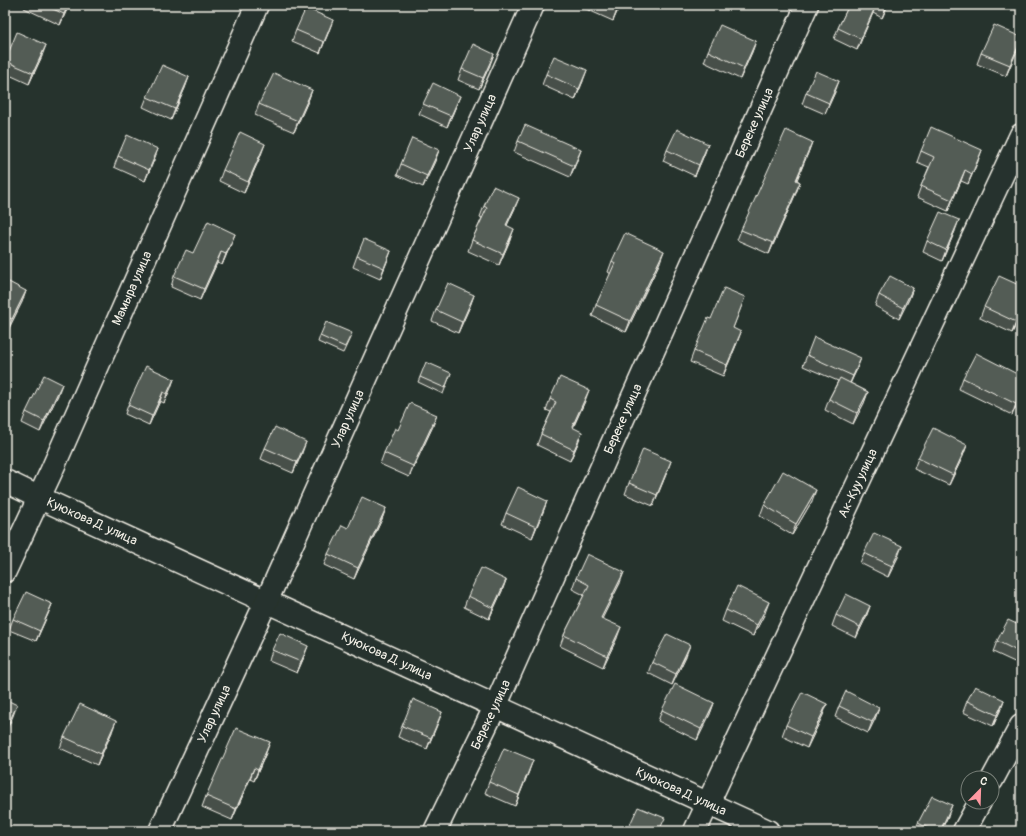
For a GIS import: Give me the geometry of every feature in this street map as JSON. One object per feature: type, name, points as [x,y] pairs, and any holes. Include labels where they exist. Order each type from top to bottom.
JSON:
[{"type":"street","name":"Мамыра улица","points":[[5,571],[40,498],[257,5]]},
{"type":"street","name":"Улар улица","points":[[160,831],[267,600],[533,5]]},
{"type":"street","name":"Береке улица","points":[[436,831],[495,707],[807,5]]},
{"type":"street","name":"Ак-Куу улица","points":[[695,831],[1021,135]]},
{"type":"street","name":"Куюкова Д. улица","points":[[5,481],[768,831]]},
{"type":"street","points":[[997,770],[1021,726]]},
{"type":"street","points":[[964,831],[976,810]]},
{"type":"building","points":[[44,5],[68,5],[64,14]]},
{"type":"building","points":[[605,5],[619,5],[617,10]]},
{"type":"building","points":[[849,5],[876,5],[861,39],[838,28]]},
{"type":"building","points":[[306,8],[333,20],[324,42],[296,30]]},
{"type":"building","points":[[720,25],[756,41],[744,68],[708,51]]},
{"type":"building","points":[[994,25],[1021,37],[1010,65],[981,53]]},
{"type":"building","points":[[17,32],[46,45],[33,73],[5,61]]},
{"type":"building","points":[[473,44],[494,54],[483,78],[462,69]]},
{"type":"building","points":[[554,56],[587,70],[579,89],[546,74]]},
{"type":"building","points":[[162,65],[189,77],[175,109],[147,97]]},
{"type":"building","points":[[816,71],[839,81],[829,103],[806,93]]},
{"type":"building","points":[[274,73],[312,90],[298,121],[259,104]]},
{"type":"building","points":[[433,83],[460,96],[451,116],[423,104]]},
{"type":"building","points":[[525,125],[581,150],[574,166],[518,141]]},
{"type":"building","points":[[931,127],[982,150],[972,174],[965,170],[952,200],[921,186],[934,157],[921,151]]},
{"type":"building","points":[[677,129],[708,144],[699,165],[667,150]]},
{"type":"building","points":[[786,130],[812,142],[796,180],[800,182],[773,243],[741,230]]},
{"type":"building","points":[[240,132],[265,144],[248,182],[223,170]]},
{"type":"building","points":[[127,135],[158,149],[149,170],[118,156]]},
{"type":"building","points":[[412,138],[439,150],[427,176],[401,164]]},
{"type":"building","points":[[493,186],[519,198],[506,225],[514,229],[503,254],[472,240],[487,208],[484,206]]},
{"type":"building","points":[[940,212],[959,220],[946,250],[927,241]]},
{"type":"building","points":[[208,221],[235,234],[226,254],[221,252],[204,289],[174,276],[186,250],[193,253]]},
{"type":"building","points":[[625,233],[664,251],[630,321],[596,305],[615,263],[612,261]]},
{"type":"building","points":[[364,239],[391,251],[384,268],[357,256]]},
{"type":"building","points":[[890,276],[913,288],[903,308],[879,295]]},
{"type":"building","points":[[999,276],[1021,286],[1021,312],[1016,322],[984,307]]},
{"type":"building","points":[[7,281],[26,291],[12,319],[5,316],[5,286]]},
{"type":"building","points":[[448,283],[474,295],[462,322],[436,310]]},
{"type":"building","points":[[724,288],[745,297],[733,328],[741,332],[727,365],[694,351],[708,318],[711,319]]},
{"type":"building","points":[[326,322],[352,333],[345,347],[320,336]]},
{"type":"building","points":[[814,337],[861,358],[853,376],[807,355]]},
{"type":"building","points":[[976,353],[1021,376],[1021,393],[1016,404],[963,378]]},
{"type":"building","points":[[426,362],[451,373],[445,388],[420,377]]},
{"type":"building","points":[[146,366],[174,379],[167,394],[163,392],[152,416],[128,405]]},
{"type":"building","points":[[44,375],[62,384],[44,421],[26,412]]},
{"type":"building","points":[[560,377],[589,390],[572,427],[582,432],[574,450],[541,434],[556,402],[550,399]]},
{"type":"building","points":[[840,378],[868,392],[857,413],[829,399]]},
{"type":"building","points":[[410,403],[437,415],[413,466],[384,453],[395,428],[398,430]]},
{"type":"building","points":[[275,427],[306,442],[297,462],[265,448]]},
{"type":"building","points":[[933,428],[967,445],[953,475],[918,458]]},
{"type":"building","points":[[643,449],[671,461],[657,495],[629,483]]},
{"type":"building","points":[[783,471],[816,490],[796,524],[764,505]]},
{"type":"building","points":[[518,487],[547,501],[536,527],[506,513]]},
{"type":"building","points":[[362,497],[386,508],[358,568],[328,554],[342,525],[348,528]]},
{"type":"building","points":[[874,533],[902,546],[892,566],[864,553]]},
{"type":"building","points":[[587,554],[624,572],[601,618],[621,627],[607,656],[564,635],[589,585],[576,578]]},
{"type":"building","points":[[481,568],[506,580],[493,608],[468,596]]},
{"type":"building","points":[[737,586],[769,602],[757,625],[726,610]]},
{"type":"building","points":[[26,592],[52,604],[40,631],[13,619]]},
{"type":"building","points":[[846,594],[870,606],[860,627],[836,615]]},
{"type":"building","points":[[1008,620],[1021,626],[1021,653],[997,641]]},
{"type":"building","points":[[280,633],[308,646],[301,662],[272,650]]},
{"type":"building","points":[[667,634],[690,645],[676,674],[652,662]]},
{"type":"building","points":[[675,684],[714,703],[701,729],[662,710]]},
{"type":"building","points":[[975,686],[1004,700],[997,715],[967,701]]},
{"type":"building","points":[[846,691],[879,708],[872,722],[839,706]]},
{"type":"building","points":[[802,692],[827,704],[811,737],[786,725]]},
{"type":"building","points":[[5,699],[17,705],[5,731]]},
{"type":"building","points":[[413,699],[442,712],[431,738],[402,726]]},
{"type":"building","points":[[80,704],[116,721],[101,754],[64,737]]},
{"type":"building","points":[[236,728],[270,742],[258,770],[254,768],[236,809],[206,796]]},
{"type":"building","points":[[504,748],[533,760],[519,795],[489,782]]},
{"type":"building","points":[[932,796],[952,805],[940,831],[934,831],[918,823]]},
{"type":"building","points":[[638,807],[665,818],[659,831],[627,831]]},
{"type":"building","points":[[980,826],[990,831],[978,831]]},
{"type":"building","points":[[466,828],[474,831],[464,831]]}]
